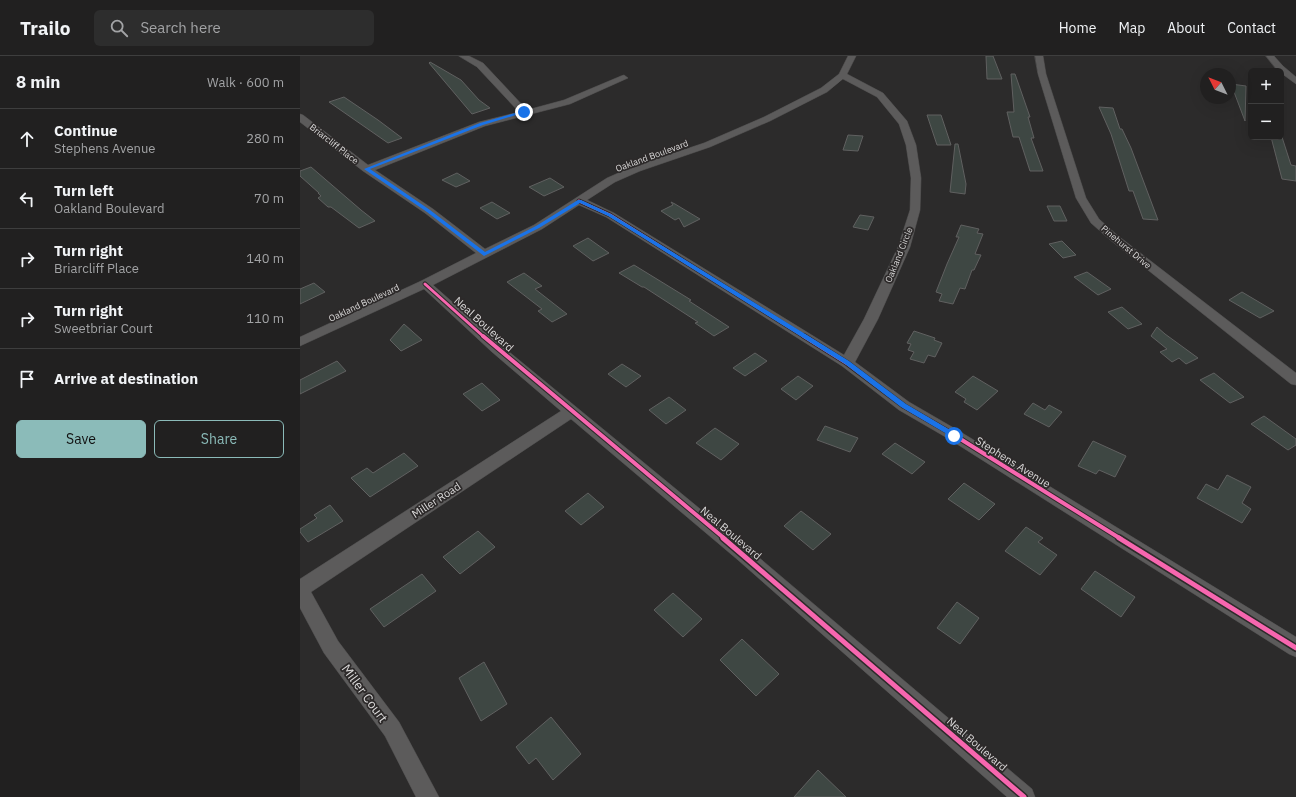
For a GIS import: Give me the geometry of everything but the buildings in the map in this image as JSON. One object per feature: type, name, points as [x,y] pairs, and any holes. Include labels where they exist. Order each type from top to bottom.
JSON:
[{"type":"street","points":[[463,56],[480,65],[524,112]]},
{"type":"street","name":"Oakland Boulevard","points":[[300,342],[425,284],[538,227],[612,180],[636,169],[707,145],[767,119],[824,90],[842,75],[852,56]]},
{"type":"street","name":"Pinehurst Drive","points":[[1039,56],[1042,74],[1081,198],[1095,221],[1113,237],[1296,380]]},
{"type":"street","points":[[1270,56],[1280,68],[1296,81]]},
{"type":"street","name":"Oakland Circle","points":[[842,75],[880,95],[904,123],[912,145],[916,178],[915,210],[904,247],[871,319],[847,363]]},
{"type":"street","points":[[366,169],[482,124],[567,102],[624,78]]},
{"type":"street","name":"Briarcliff Place","points":[[300,117],[366,169],[429,211],[484,254]]},
{"type":"street","name":"Stephens Avenue","points":[[579,201],[610,215],[847,363],[904,406],[1296,648]]},
{"type":"street","name":"Neal Boulevard","points":[[425,284],[497,349],[750,560],[1024,797]]},
{"type":"street","name":"Miller Road","points":[[300,590],[572,411]]},
{"type":"street","name":"Miller Court","points":[[300,590],[331,647],[392,729],[428,797]]},
{"type":"cycle path","points":[[579,201],[610,215],[847,363],[904,406],[954,435],[1296,648]]},
{"type":"cycle path","points":[[425,284],[497,349],[744,555],[1024,797]]},
{"type":"route","points":[[524,112],[482,124],[366,169],[429,211],[484,254],[538,227],[579,201],[610,215],[847,363],[904,406],[954,436]]}]
